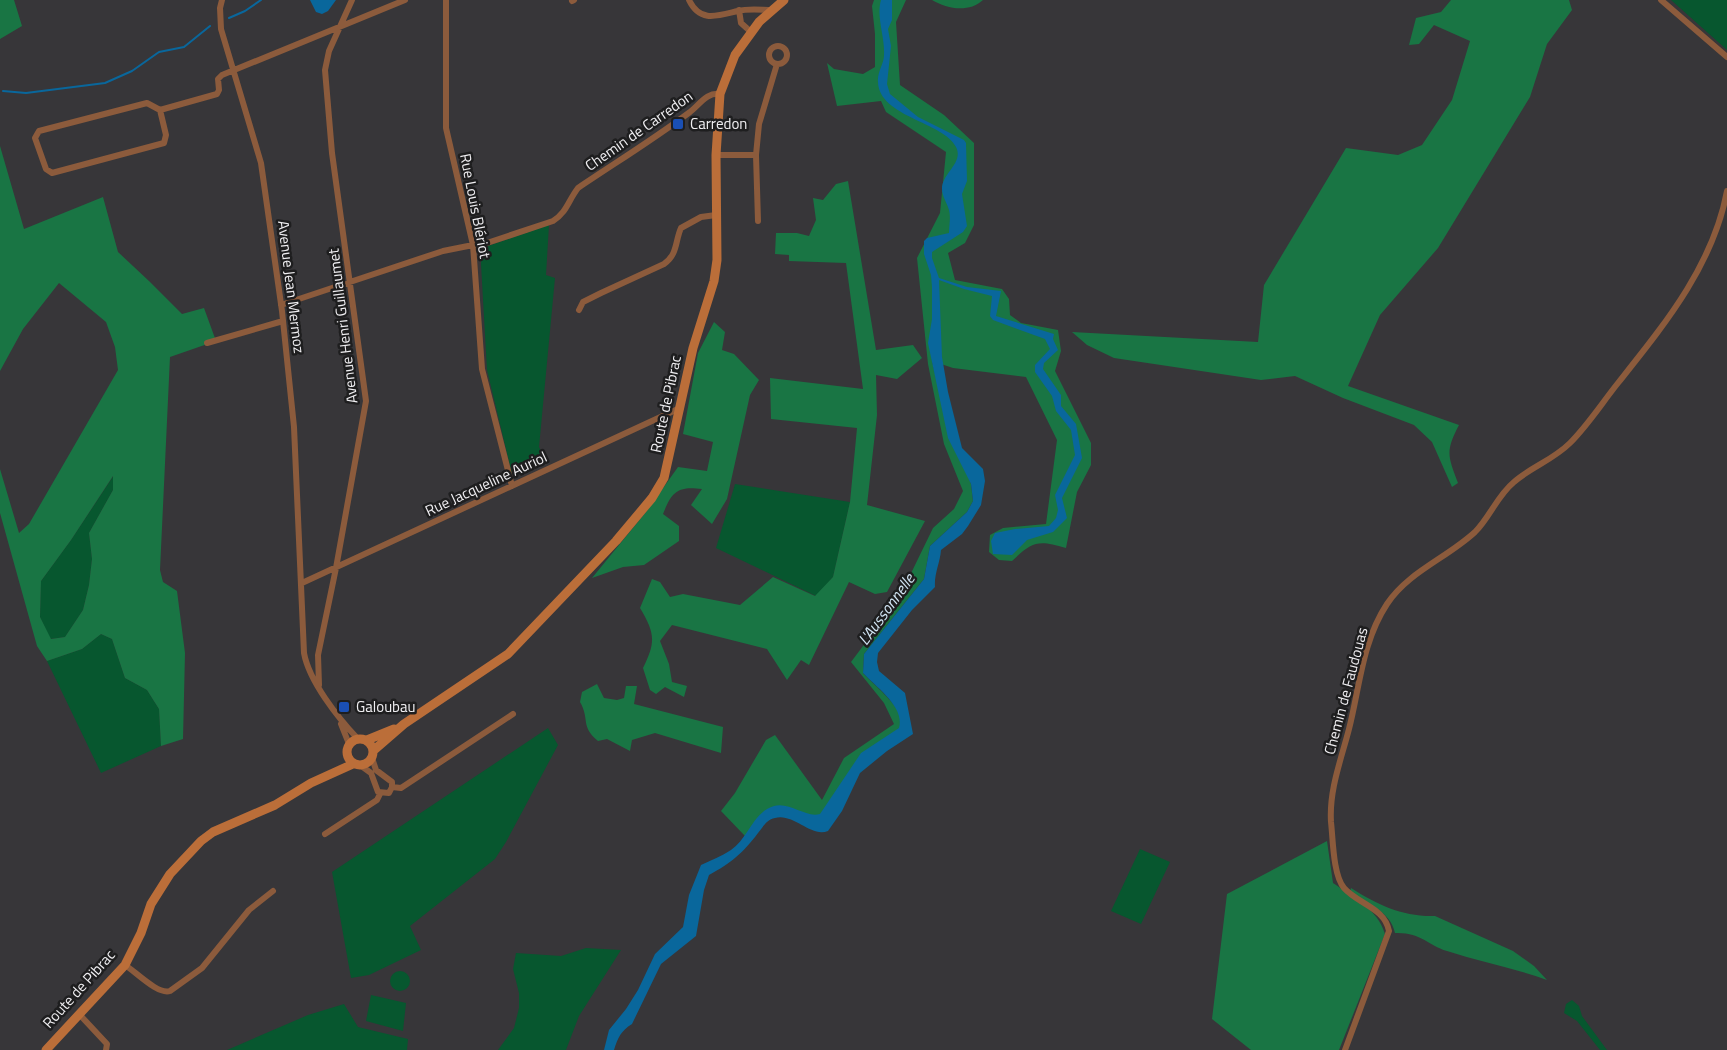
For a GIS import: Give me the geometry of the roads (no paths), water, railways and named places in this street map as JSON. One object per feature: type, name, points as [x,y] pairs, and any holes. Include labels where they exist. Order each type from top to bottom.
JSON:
[{"type":"main road","name":"Route de Pibrac","points":[[311,783],[357,764],[367,764],[373,754],[405,724],[508,654],[616,541],[652,498],[664,478],[693,348],[714,281],[717,260],[716,155],[720,94],[735,55],[751,32],[784,0]]},
{"type":"main road","name":"Route de Pibrac","points":[[46,1050],[125,965],[141,933],[151,904],[170,874],[185,856],[213,832],[275,805],[311,783],[337,764],[348,749],[363,739],[405,724]]},
{"type":"main road","points":[[363,739],[373,754]]},
{"type":"main road","points":[[348,749],[357,764]]},
{"type":"street","name":"Avenue Jean Mermoz","points":[[222,0],[221,28],[261,163],[281,304],[294,427],[306,666],[311,678],[320,687],[336,712]]},
{"type":"street","name":"Avenue Henri Guillaumet","points":[[320,687],[317,670],[318,655],[366,401],[332,153],[325,70],[329,51],[352,0]]},
{"type":"street","points":[[160,110],[166,135],[164,143],[52,173],[46,170],[36,138],[39,131],[147,103],[160,110],[217,94],[218,79],[234,69],[405,0]]},
{"type":"street","name":"Rue Louis Blériot","points":[[446,0],[446,128],[473,245],[482,369],[512,486]]},
{"type":"street","points":[[689,0],[694,11],[704,16],[731,14],[739,10],[772,10]]},
{"type":"street","points":[[1661,0],[1727,57]]},
{"type":"street","points":[[739,10],[741,23],[751,32]]},
{"type":"street","points":[[758,221],[756,155],[759,124],[777,64]]},
{"type":"street","name":"Chemin de Carredon","points":[[484,244],[553,221],[562,215],[578,188],[681,118],[710,94],[720,94]]},
{"type":"street","points":[[716,155],[756,155]]},
{"type":"street","name":"Chemin de Faudouas","points":[[1345,1050],[1389,931],[1380,914],[1343,888],[1336,867],[1331,821],[1334,784],[1370,637],[1389,601],[1405,583],[1476,531],[1512,483],[1559,453],[1596,411],[1678,306],[1710,245],[1723,210],[1727,191]]},
{"type":"street","points":[[579,310],[583,302],[592,297],[671,260],[681,228],[701,217],[716,215]]},
{"type":"street","points":[[281,304],[443,251],[473,245]]},
{"type":"street","points":[[207,344],[283,321]]},
{"type":"street","name":"Rue Jacqueline Auriol","points":[[302,583],[680,408]]},
{"type":"street","points":[[336,712],[363,739]]},
{"type":"street","points":[[336,712],[348,749]]},
{"type":"street","points":[[392,788],[402,788],[513,714]]},
{"type":"street","points":[[373,754],[376,770],[392,782],[389,793],[380,794]]},
{"type":"street","points":[[357,764],[371,773],[375,787],[380,794]]},
{"type":"street","points":[[325,834],[377,800],[380,794]]},
{"type":"street","points":[[125,965],[159,990],[165,993],[170,991],[202,968],[249,910],[273,891]]},
{"type":"street","points":[[79,1014],[107,1044],[106,1050]]},
{"type":"water","points":[[310,0],[336,0],[328,11],[322,14],[316,12]]},
{"type":"water","points":[[881,0],[892,0],[892,20],[888,29],[891,46],[887,84],[890,94],[918,117],[966,143],[967,181],[962,194],[967,226],[963,232],[932,252],[939,278],[967,287],[1001,291],[996,316],[1054,334],[1053,339],[1058,350],[1044,363],[1043,369],[1061,395],[1061,406],[1076,424],[1082,458],[1062,498],[1067,518],[1053,532],[1027,540],[1012,555],[993,554],[991,541],[995,533],[1049,526],[1056,518],[1058,510],[1055,495],[1075,455],[1071,430],[1056,411],[1052,396],[1035,372],[1035,365],[1050,349],[1045,339],[993,320],[990,316],[992,296],[939,280],[942,357],[948,392],[962,448],[983,469],[985,481],[981,505],[968,526],[962,534],[941,550],[935,587],[912,610],[878,653],[879,671],[905,693],[913,734],[860,773],[842,811],[828,831],[815,831],[782,817],[772,819],[736,857],[709,875],[696,936],[661,964],[632,1024],[620,1035],[614,1050],[604,1050],[609,1030],[638,990],[655,954],[683,927],[689,895],[701,865],[731,850],[761,814],[774,806],[786,806],[809,814],[820,814],[861,753],[899,728],[900,720],[894,705],[863,673],[864,654],[924,579],[930,546],[967,512],[973,501],[971,484],[948,438],[928,343],[932,319],[932,287],[931,275],[924,254],[924,241],[927,238],[949,233],[950,213],[942,189],[958,153],[949,138],[900,111],[881,94],[878,78],[884,55]]},
{"type":"waterway","points":[[229,18],[261,0]]},
{"type":"waterway","points":[[3,91],[26,93],[105,83],[132,71],[159,52],[184,47],[210,26]]},
{"type":"place","name":"Carredon","points":[[678,124]]},
{"type":"place","name":"Galoubau","points":[[344,707]]},
{"type":"water label","name":"L'Aussonnelle","points":[[886,609]]}]
